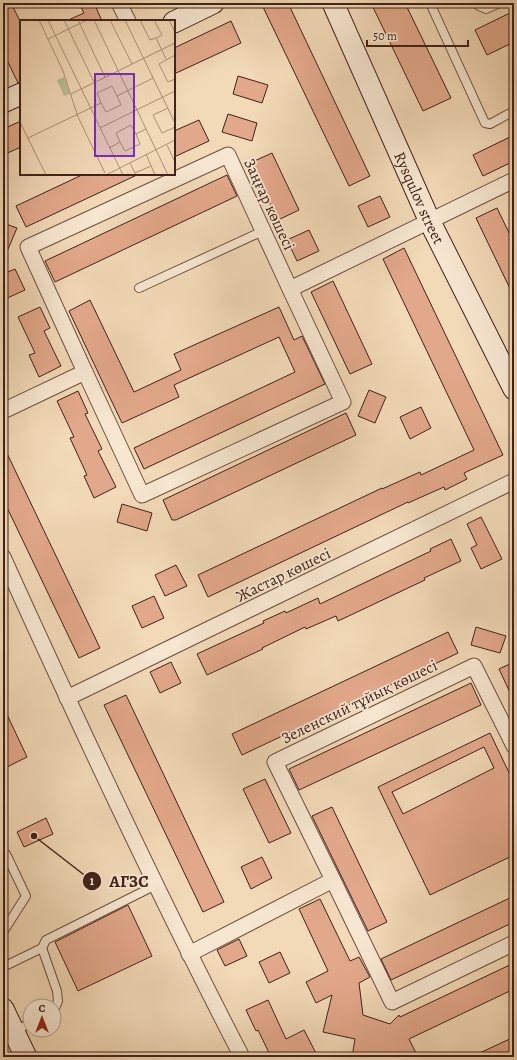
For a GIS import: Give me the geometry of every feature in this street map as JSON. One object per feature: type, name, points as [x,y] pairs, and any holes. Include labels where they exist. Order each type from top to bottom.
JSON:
[{"type":"street","points":[[119,3],[128,20]]},
{"type":"street","points":[[175,22],[213,3]]},
{"type":"street","name":"Rysqulov street","points":[[333,3],[430,222],[514,389]]},
{"type":"street","points":[[3,102],[20,94]]},
{"type":"street","name":"Заңғар көшесі","points":[[228,155],[263,231],[343,402],[142,495],[28,247],[228,155]]},
{"type":"street","points":[[290,289],[514,180]]},
{"type":"street","points":[[3,411],[85,372]]},
{"type":"street","name":"Жастар көшесі","points":[[67,698],[514,481]]},
{"type":"street","points":[[3,557],[67,698],[156,885],[189,954],[242,1057]]},
{"type":"street","name":"Зеленский тұйық көшесі","points":[[514,746],[474,666],[275,762],[392,1002],[514,943]]},
{"type":"street","points":[[189,954],[332,880]]},
{"type":"street","points":[[3,1010],[22,1028]]},
{"type":"street","points":[[23,1038],[25,1056]]},
{"type":"lane","points":[[430,3],[485,123],[490,124],[514,112]]},
{"type":"lane","points":[[476,3],[486,9],[500,3]]},
{"type":"lane","points":[[139,288],[263,231]]},
{"type":"lane","points":[[3,854],[6,854],[26,896],[3,932]]},
{"type":"lane","points":[[3,967],[42,948],[46,940],[156,885]]},
{"type":"lane","points":[[42,948],[58,991],[58,998]]},
{"type":"building","points":[[3,3],[11,3],[20,21],[20,82],[18,83],[4,54],[8,52],[3,41]]},
{"type":"building","points":[[79,3],[94,3],[102,20],[68,20],[84,13]]},
{"type":"building","points":[[272,3],[288,3],[370,176],[349,186],[263,7]]},
{"type":"building","points":[[371,3],[405,3],[451,98],[423,111]]},
{"type":"building","points":[[514,11],[514,42],[487,55],[475,30]]},
{"type":"building","points":[[231,21],[241,43],[175,74],[175,48]]},
{"type":"building","points":[[238,76],[268,85],[262,103],[233,94]]},
{"type":"building","points":[[228,114],[257,123],[252,141],[222,132]]},
{"type":"building","points":[[199,120],[209,141],[175,157],[175,131]]},
{"type":"building","points":[[20,121],[20,147],[3,155],[3,129]]},
{"type":"building","points":[[514,135],[514,161],[483,176],[473,155]]},
{"type":"building","points":[[272,153],[299,210],[278,220],[250,163]]},
{"type":"building","points":[[82,175],[137,175],[26,227],[16,206]]},
{"type":"building","points":[[227,175],[237,196],[55,282],[45,261]]},
{"type":"building","points":[[380,196],[390,217],[368,227],[358,206]]},
{"type":"building","points":[[497,208],[514,243],[514,297],[476,218]]},
{"type":"building","points":[[3,223],[17,228],[3,261]]},
{"type":"building","points":[[309,230],[319,251],[297,261],[287,240]]},
{"type":"building","points":[[404,248],[503,455],[464,473],[467,479],[445,490],[444,487],[408,502],[208,597],[198,575],[382,488],[420,472],[421,475],[474,450],[383,259]]},
{"type":"building","points":[[15,269],[25,290],[3,300],[3,274]]},
{"type":"building","points":[[333,281],[372,364],[350,374],[311,292]]},
{"type":"building","points":[[90,300],[134,392],[181,370],[174,354],[279,307],[294,340],[302,336],[325,384],[144,469],[134,448],[295,372],[279,337],[174,385],[179,397],[122,423],[69,311]]},
{"type":"building","points":[[40,307],[50,328],[44,331],[61,366],[39,377],[29,355],[35,353],[18,317]]},
{"type":"building","points":[[369,390],[386,397],[375,423],[358,416]]},
{"type":"building","points":[[78,391],[88,413],[85,414],[102,449],[98,451],[116,487],[94,498],[84,476],[87,475],[70,438],[74,437],[57,401]]},
{"type":"building","points":[[421,407],[431,428],[410,439],[400,417]]},
{"type":"building","points":[[346,413],[356,435],[176,520],[172,520],[163,500]]},
{"type":"building","points":[[3,445],[100,648],[79,658],[3,499]]},
{"type":"building","points":[[122,504],[152,513],[147,531],[117,522]]},
{"type":"building","points":[[481,517],[502,559],[481,569],[471,548],[477,545],[467,524]]},
{"type":"building","points":[[451,539],[461,561],[424,578],[425,580],[338,621],[336,616],[306,629],[305,627],[262,648],[263,649],[207,675],[197,654],[264,623],[263,621],[285,611],[286,613],[318,598],[320,604],[431,551],[430,549]]},
{"type":"building","points":[[176,565],[187,586],[165,596],[155,575]]},
{"type":"building","points":[[154,596],[164,618],[142,628],[132,606]]},
{"type":"building","points":[[476,627],[506,636],[500,653],[471,645]]},
{"type":"building","points":[[448,632],[458,653],[242,755],[232,734]]},
{"type":"building","points":[[171,662],[181,683],[160,693],[150,672]]},
{"type":"building","points":[[514,662],[514,701],[499,669]]},
{"type":"building","points":[[471,683],[481,705],[299,790],[289,769]]},
{"type":"building","points":[[126,695],[224,902],[203,912],[104,705]]},
{"type":"building","points":[[3,706],[27,757],[3,769]]},
{"type":"building","points":[[490,733],[514,783],[514,855],[430,895],[378,787]],"holes":[[[484,747],[494,768],[403,814],[392,792]]]},
{"type":"building","points":[[265,779],[291,833],[269,843],[243,789]]},
{"type":"building","points":[[332,807],[387,922],[368,931],[312,816]]},
{"type":"building","points":[[46,818],[53,834],[24,847],[17,832]]},
{"type":"building","points":[[262,857],[272,878],[251,889],[241,867]]},
{"type":"building","points":[[514,896],[514,922],[391,980],[381,959]]},
{"type":"building","points":[[320,899],[350,961],[359,957],[370,977],[359,983],[363,1015],[390,1024],[399,1015],[400,1017],[514,963],[514,989],[409,1039],[418,1057],[352,1057],[355,1039],[323,1032],[332,995],[316,1003],[306,982],[328,971],[299,909]]},
{"type":"building","points":[[128,905],[152,956],[78,991],[55,942]]},
{"type":"building","points":[[239,939],[247,956],[225,966],[217,950]]},
{"type":"building","points":[[280,952],[290,973],[269,983],[259,962]]},
{"type":"building","points":[[268,1000],[286,1039],[304,1030],[318,1057],[271,1057],[258,1030],[256,1031],[246,1010]]},
{"type":"building","points":[[514,1037],[514,1057],[471,1057]]},
{"type":"place","name":"АГЗС","points":[[34,836]]}]
